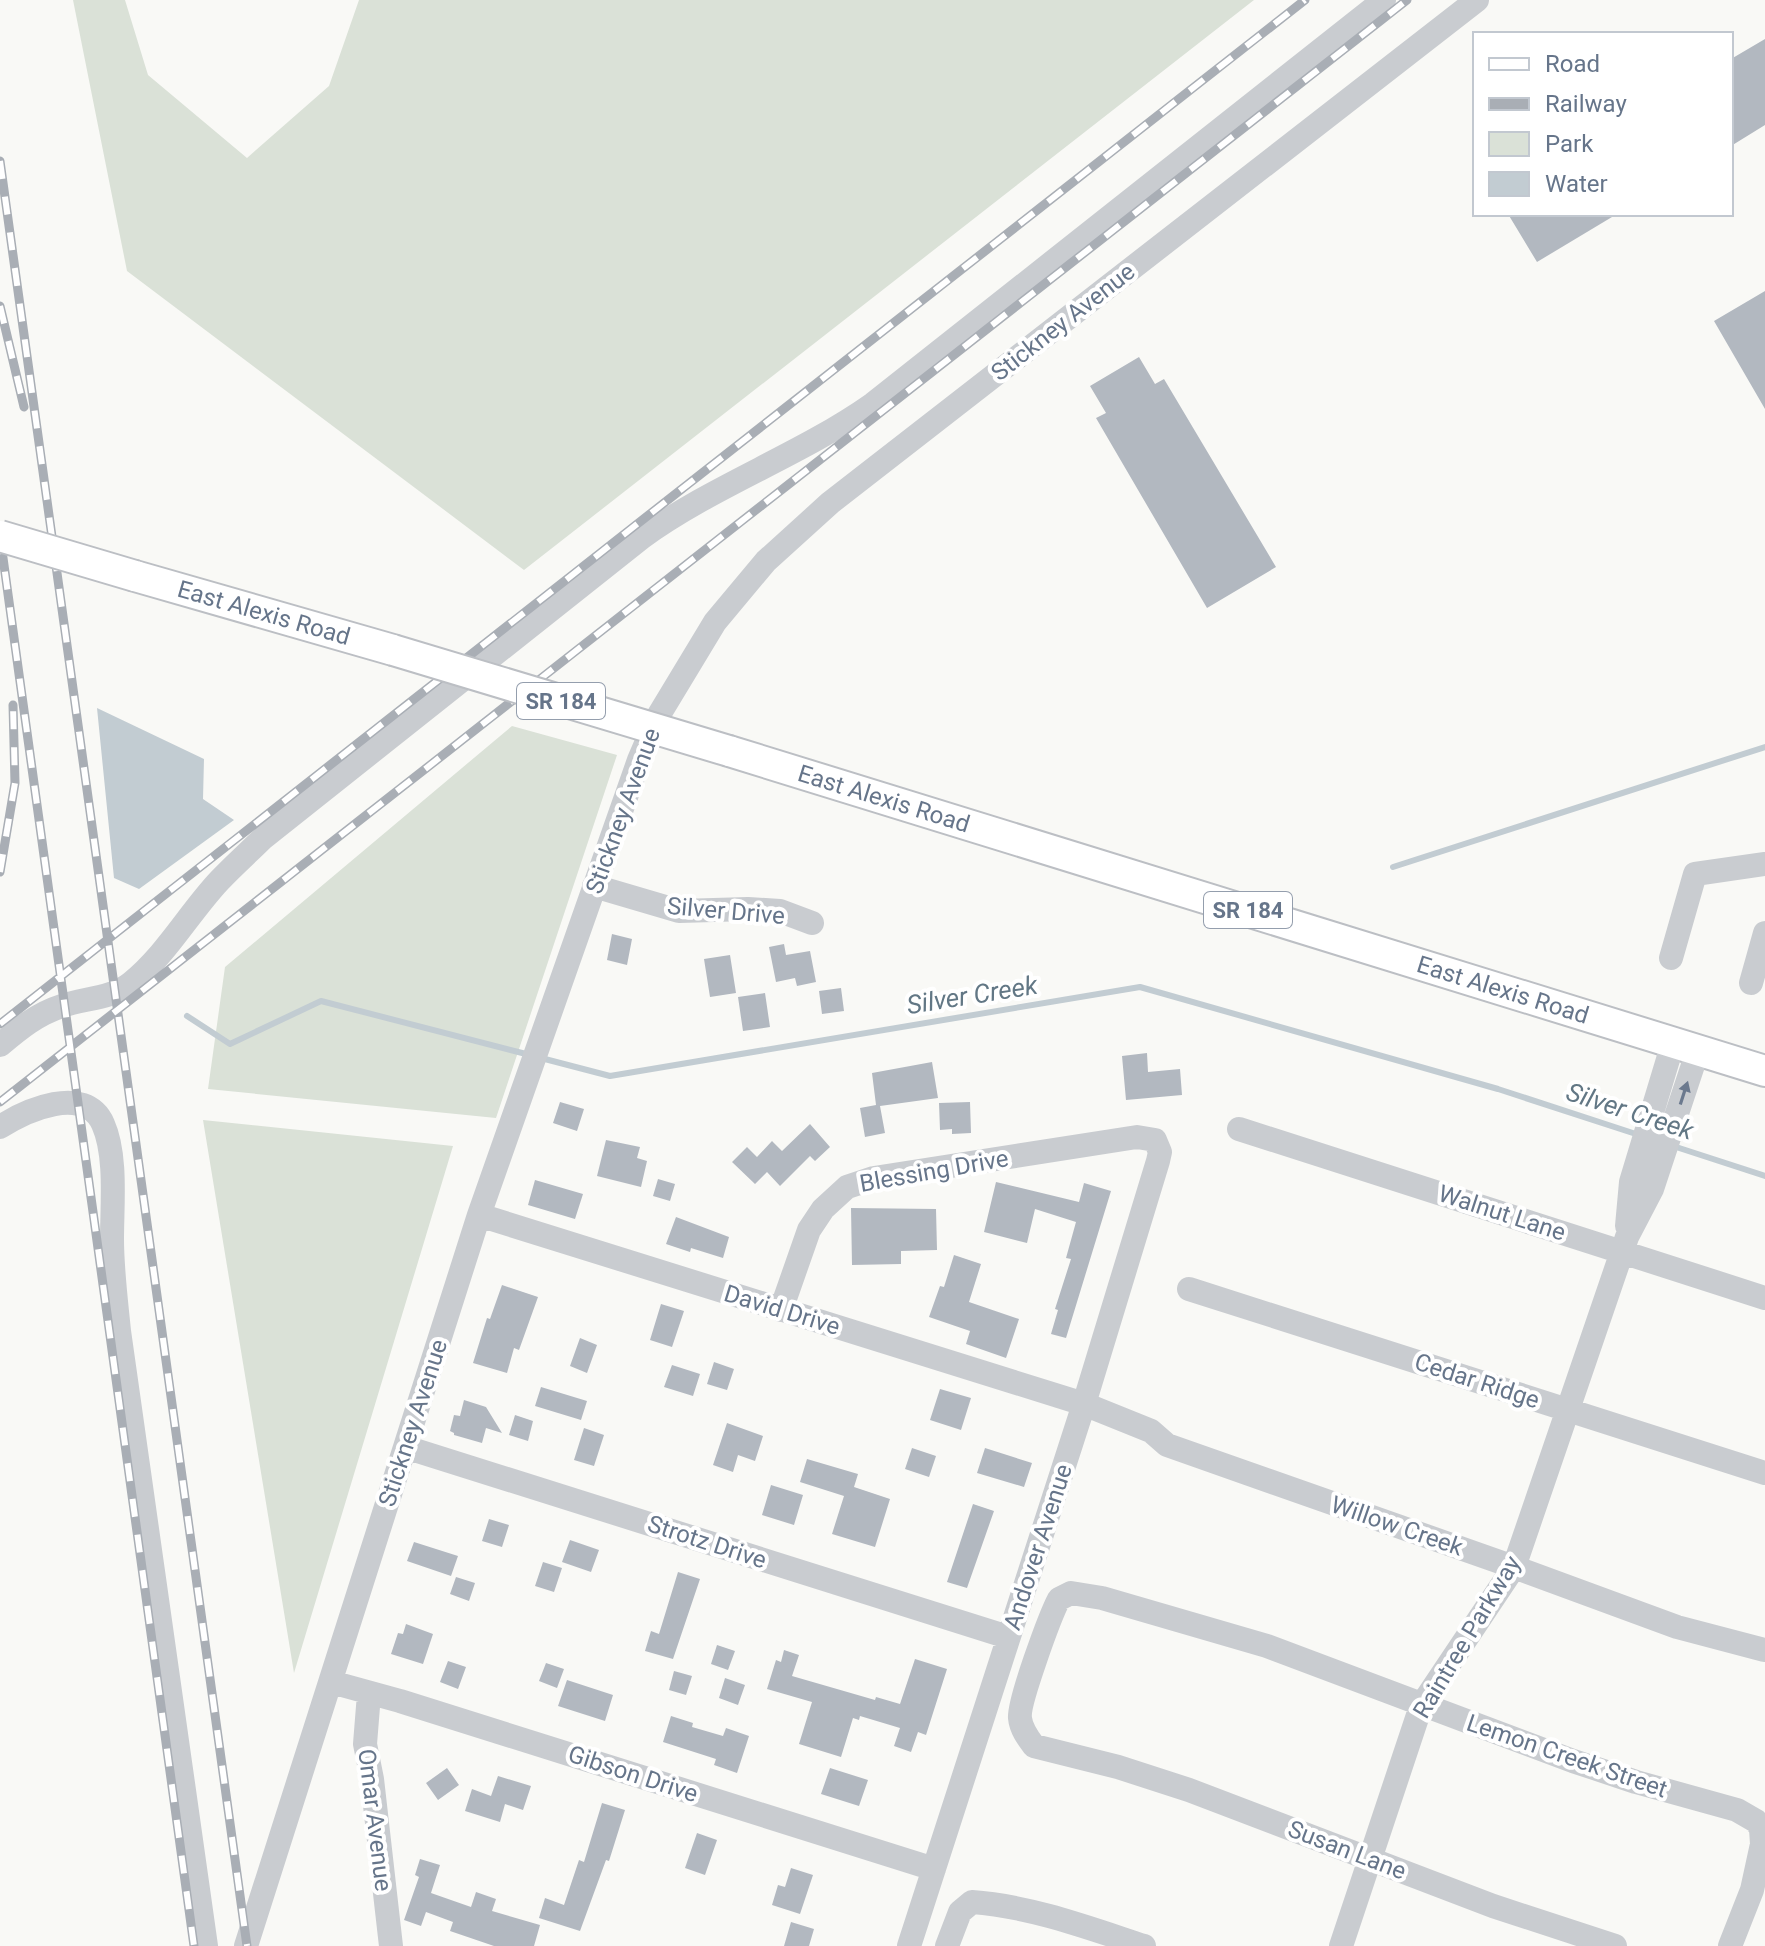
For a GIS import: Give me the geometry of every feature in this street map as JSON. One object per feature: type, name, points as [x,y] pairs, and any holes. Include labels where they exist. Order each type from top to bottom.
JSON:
[{"type":"main road","name":"East Alexis Road","points":[[0,536],[729,751],[1765,1071]]},
{"type":"street","points":[[0,1045],[45,1012],[65,1004],[114,994],[130,984],[150,965],[219,881],[263,838],[641,538],[675,513],[782,459],[843,425],[873,404],[1384,0]]},
{"type":"street","name":"Stickney Avenue","points":[[251,1944],[479,1215],[625,795],[654,724],[715,622],[766,561],[797,530],[1477,0]]},
{"type":"street","points":[[1671,958],[1695,874],[1765,864]]},
{"type":"street","name":"Silver Drive","points":[[594,886],[679,911],[780,911],[812,923]]},
{"type":"street","points":[[1751,983],[1765,933]]},
{"type":"street","name":"Raintree Parkway","points":[[1341,1946],[1421,1706],[1514,1567],[1624,1244],[1685,1046]]},
{"type":"street","points":[[0,1127],[42,1107],[70,1103],[97,1115],[106,1134],[113,1175],[112,1241],[119,1331],[206,1946]]},
{"type":"street","name":"Walnut Lane","points":[[1239,1129],[1624,1244],[1765,1298]]},
{"type":"street","name":"Blessing Drive","points":[[781,1310],[809,1230],[830,1202],[857,1182],[1137,1137],[1155,1140],[1159,1146]]},
{"type":"street","name":"Andover Avenue","points":[[909,1946],[1084,1404],[1158,1161],[1159,1146]]},
{"type":"street","name":"David Drive","points":[[479,1215],[1084,1404],[1151,1431],[1167,1445]]},
{"type":"street","name":"Cedar Ridge","points":[[1189,1289],[1765,1473]]},
{"type":"street","name":"Willow Creek","points":[[1167,1445],[1677,1627],[1764,1650]]},
{"type":"street","name":"Strotz Drive","points":[[405,1447],[1008,1637]]},
{"type":"street","name":"Susan Lane","points":[[1121,1603],[1071,1593],[1059,1599],[1019,1716],[1025,1735],[1034,1746],[1189,1790],[1493,1906],[1615,1946]]},
{"type":"street","name":"Lemon Creek Street","points":[[1121,1603],[1267,1646],[1421,1706],[1636,1782],[1737,1810],[1756,1821],[1761,1829],[1762,1844],[1749,1898],[1730,1946]]},
{"type":"street","name":"Gibson Drive","points":[[331,1682],[934,1869]]},
{"type":"street","name":"Omar Avenue","points":[[369,1694],[365,1744],[372,1779],[391,1946]]},
{"type":"street","points":[[947,1946],[960,1912],[972,1902],[994,1903],[1144,1946]]},
{"type":"green space","points":[[73,0],[125,0],[148,75],[247,158],[329,86],[359,0],[1254,0],[524,570],[127,271]]},
{"type":"green space","points":[[512,726],[617,755],[496,1118],[208,1089],[225,967]]},
{"type":"green space","points":[[203,1120],[453,1146],[294,1673]]},
{"type":"water","points":[[97,708],[204,759],[203,799],[234,820],[139,889],[114,878]]},
{"type":"building","points":[[1765,39],[1765,125],[1733,145],[1733,58]]},
{"type":"building","points":[[1509,216],[1614,216],[1537,262]]},
{"type":"building","points":[[1765,291],[1765,409],[1714,321]]},
{"type":"building","points":[[1139,357],[1155,384],[1164,379],[1276,567],[1207,608],[1096,418],[1106,413],[1090,386]]},
{"type":"building","points":[[612,934],[632,939],[627,965],[607,960]]},
{"type":"building","points":[[784,944],[786,955],[810,951],[816,982],[797,986],[795,978],[776,982],[769,947]]},
{"type":"building","points":[[730,955],[736,993],[710,997],[704,959]]},
{"type":"building","points":[[841,988],[844,1011],[822,1014],[819,991]]},
{"type":"building","points":[[765,993],[770,1027],[743,1031],[738,997]]},
{"type":"building","points":[[1147,1053],[1148,1072],[1180,1069],[1182,1095],[1126,1100],[1122,1056]]},
{"type":"building","points":[[932,1062],[938,1098],[880,1106],[885,1133],[865,1137],[860,1108],[876,1105],[872,1073]]},
{"type":"building","points":[[560,1102],[584,1109],[577,1131],[553,1123]]},
{"type":"building","points":[[970,1102],[971,1133],[952,1134],[952,1129],[940,1130],[939,1103]]},
{"type":"building","points":[[810,1124],[830,1147],[815,1161],[810,1156],[780,1186],[767,1172],[755,1184],[732,1162],[747,1147],[757,1157],[772,1141],[782,1151]]},
{"type":"building","points":[[606,1140],[640,1147],[637,1158],[647,1161],[641,1187],[597,1176]]},
{"type":"building","points":[[658,1179],[675,1184],[670,1201],[653,1196]]},
{"type":"building","points":[[535,1180],[583,1194],[575,1219],[528,1205]]},
{"type":"building","points":[[996,1182],[1079,1202],[1084,1183],[1111,1191],[1066,1338],[1051,1334],[1058,1310],[1055,1309],[1071,1259],[1066,1258],[1076,1222],[1035,1209],[1027,1243],[984,1232]]},
{"type":"building","points":[[851,1208],[936,1209],[937,1250],[901,1251],[901,1264],[852,1265]]},
{"type":"building","points":[[676,1217],[729,1237],[723,1258],[666,1244]]},
{"type":"building","points":[[954,1255],[981,1264],[969,1302],[1019,1319],[1006,1358],[966,1344],[970,1331],[929,1317],[940,1286],[944,1287]]},
{"type":"building","points":[[502,1285],[538,1297],[519,1350],[514,1348],[507,1373],[473,1363],[487,1318],[490,1319]]},
{"type":"building","points":[[661,1304],[684,1311],[672,1347],[650,1340]]},
{"type":"building","points":[[580,1338],[597,1345],[587,1373],[570,1366]]},
{"type":"building","points":[[714,1362],[734,1369],[727,1390],[707,1384]]},
{"type":"building","points":[[672,1365],[700,1374],[693,1396],[664,1387]]},
{"type":"building","points":[[541,1387],[587,1401],[581,1420],[535,1406]]},
{"type":"building","points":[[940,1389],[971,1398],[961,1430],[930,1420]]},
{"type":"building","points":[[464,1400],[486,1407],[502,1433],[486,1428],[482,1443],[454,1435],[450,1431],[454,1415],[460,1416]]},
{"type":"building","points":[[515,1415],[533,1421],[528,1441],[509,1435]]},
{"type":"building","points":[[727,1423],[763,1436],[755,1461],[738,1455],[733,1472],[713,1465]]},
{"type":"building","points":[[584,1428],[604,1435],[594,1466],[574,1460]]},
{"type":"building","points":[[912,1448],[936,1456],[929,1477],[905,1469]]},
{"type":"building","points":[[985,1448],[1032,1463],[1024,1487],[977,1473]]},
{"type":"building","points":[[807,1459],[858,1474],[854,1487],[890,1499],[875,1547],[832,1534],[844,1496],[800,1482]]},
{"type":"building","points":[[771,1485],[803,1495],[794,1525],[762,1515]]},
{"type":"building","points":[[973,1504],[994,1511],[967,1588],[947,1582]]},
{"type":"building","points":[[489,1519],[509,1525],[502,1547],[482,1541]]},
{"type":"building","points":[[570,1540],[599,1550],[591,1572],[562,1562]]},
{"type":"building","points":[[414,1542],[458,1556],[451,1576],[407,1561]]},
{"type":"building","points":[[543,1562],[562,1568],[554,1592],[535,1586]]},
{"type":"building","points":[[678,1572],[700,1579],[673,1659],[645,1651],[651,1631],[659,1634]]},
{"type":"building","points":[[456,1577],[475,1583],[469,1601],[450,1594]]},
{"type":"building","points":[[406,1624],[433,1634],[423,1664],[391,1654],[398,1633],[403,1634]]},
{"type":"building","points":[[717,1645],[735,1651],[728,1670],[711,1664]]},
{"type":"building","points":[[784,1650],[799,1655],[792,1676],[875,1700],[876,1697],[900,1704],[915,1659],[947,1669],[926,1735],[918,1732],[911,1752],[894,1746],[900,1728],[860,1716],[859,1720],[853,1718],[841,1757],[799,1744],[812,1702],[767,1689],[776,1660],[781,1662]]},
{"type":"building","points":[[448,1661],[466,1667],[458,1689],[440,1682]]},
{"type":"building","points":[[546,1663],[564,1669],[557,1688],[539,1681]]},
{"type":"building","points":[[674,1671],[692,1676],[686,1695],[669,1690]]},
{"type":"building","points":[[725,1678],[745,1685],[738,1705],[719,1698]]},
{"type":"building","points":[[567,1680],[613,1695],[605,1721],[558,1706]]},
{"type":"building","points":[[671,1716],[693,1723],[692,1727],[723,1736],[726,1728],[749,1736],[737,1773],[714,1765],[716,1759],[663,1742]]},
{"type":"building","points":[[447,1768],[459,1785],[438,1800],[426,1783]]},
{"type":"building","points":[[830,1768],[868,1780],[859,1806],[821,1794]]},
{"type":"building","points":[[498,1776],[531,1786],[523,1810],[505,1804],[500,1822],[465,1811],[472,1789],[491,1796]]},
{"type":"building","points":[[602,1803],[625,1810],[609,1861],[606,1860],[580,1931],[539,1918],[545,1898],[564,1905],[579,1860],[584,1862]]},
{"type":"building","points":[[697,1833],[717,1840],[705,1875],[685,1868]]},
{"type":"building","points":[[420,1859],[440,1865],[431,1893],[471,1907],[476,1892],[496,1899],[492,1911],[540,1925],[534,1946],[494,1946],[450,1931],[453,1922],[426,1912],[421,1926],[404,1920],[419,1877],[415,1875]]},
{"type":"building","points":[[791,1868],[813,1875],[800,1914],[772,1905],[778,1885],[785,1887]]},
{"type":"building","points":[[791,1922],[814,1929],[809,1946],[784,1946]]},
{"type":"waterway","points":[[1393,867],[1765,747]]},
{"type":"waterway","name":"Silver Creek","points":[[541,1058],[610,1076],[1140,987],[1498,1089],[1639,1135]]},
{"type":"waterway","name":"Silver Creek","points":[[187,1016],[230,1044],[321,1001],[530,1055]]},
{"type":"waterway","name":"Silver Creek","points":[[1673,1146],[1765,1176]]},
{"type":"railway","points":[[0,1024],[1305,0]]},
{"type":"railway","points":[[0,1102],[1407,0]]},
{"type":"railway","points":[[0,161],[247,1946]]},
{"type":"railway","points":[[0,306],[24,407]]},
{"type":"railway","points":[[0,536],[194,1946]]},
{"type":"railway","points":[[0,872],[15,783],[13,705]]}]
